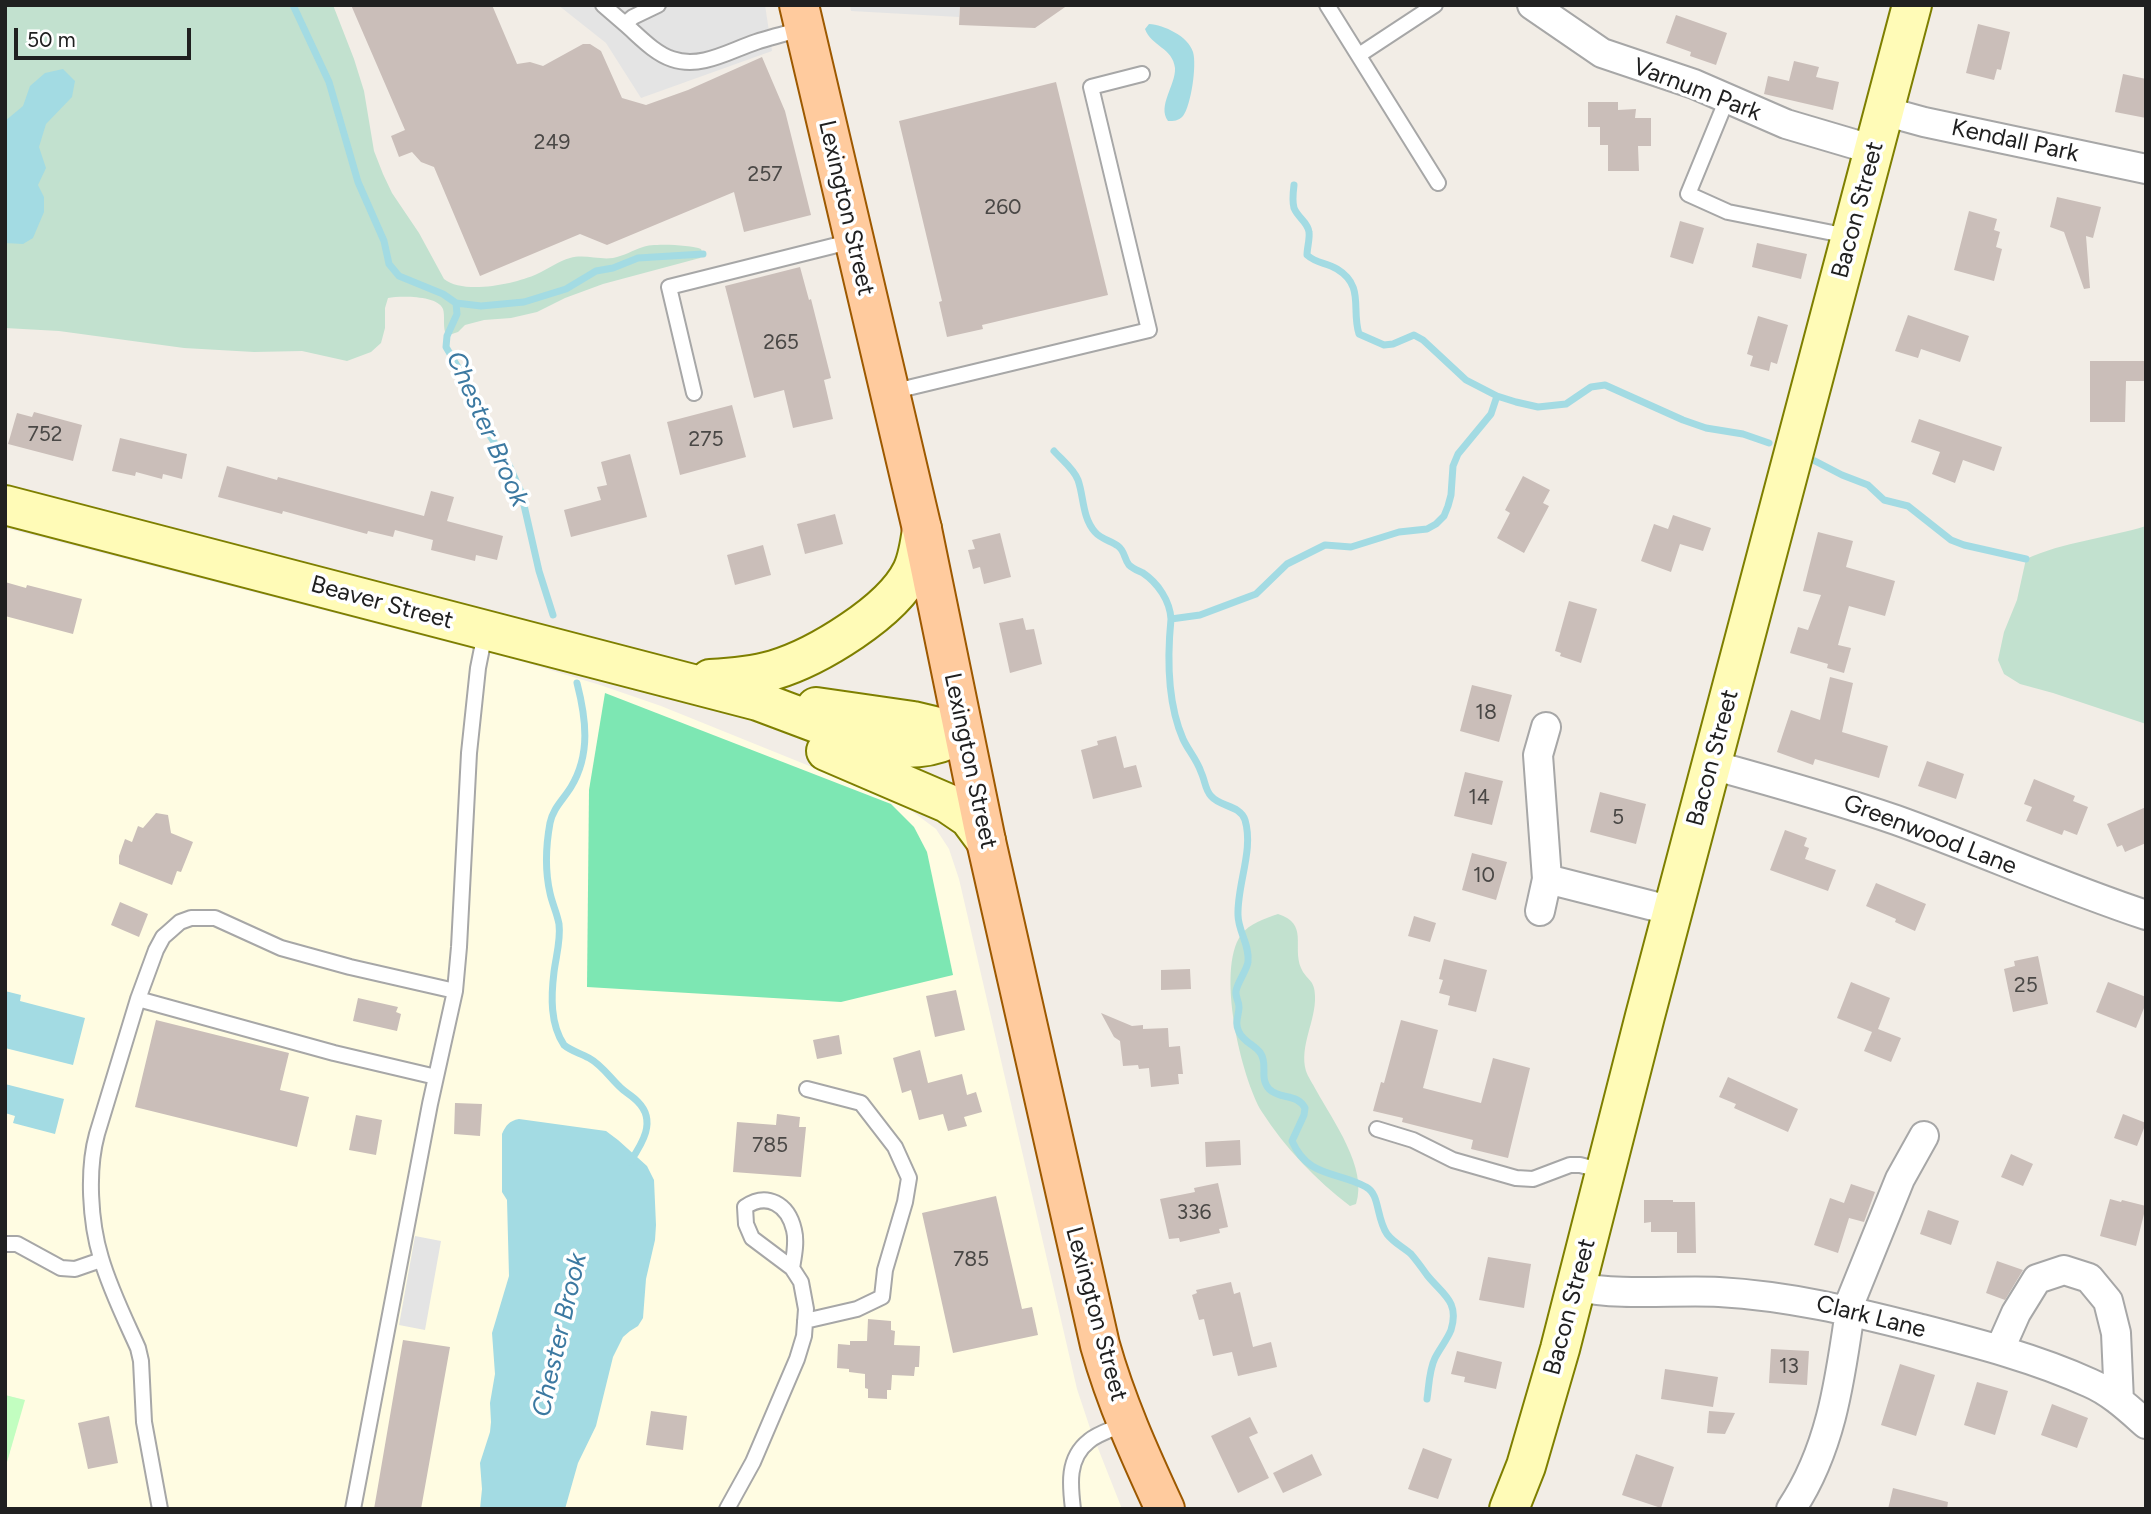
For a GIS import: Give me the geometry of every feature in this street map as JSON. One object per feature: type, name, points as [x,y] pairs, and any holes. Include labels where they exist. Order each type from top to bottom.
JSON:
[{"type":"main road","name":"Bacon Street","points":[[1509,1509],[1530,1452],[1576,1287],[1912,5]]},
{"type":"main road","name":"Lexington Street","points":[[802,17],[922,529],[986,841],[1100,1345],[1111,1385],[1126,1423],[1165,1509]]},
{"type":"main road","name":"Beaver Street","points":[[5,505],[758,701],[848,736],[888,747],[922,748],[937,745],[963,733]]},
{"type":"main road","points":[[668,677],[712,680],[760,674],[793,663],[824,648],[866,621],[895,596],[912,572],[920,548],[922,529]]},
{"type":"main road","points":[[624,666],[947,803],[969,818],[986,841]]},
{"type":"street","name":"Varnum Park","points":[[1532,5],[1602,53],[1686,81],[1786,124],[1874,150]]},
{"type":"street","name":"Kendall Park","points":[[1884,111],[2146,169]]},
{"type":"street","points":[[1540,911],[1547,879],[1538,755],[1546,727]]},
{"type":"street","name":"Greenwood Lane","points":[[1712,765],[1809,791],[1898,821],[2063,886],[2146,915]]},
{"type":"street","points":[[1547,879],[1673,911]]},
{"type":"street","points":[[1791,1509],[1818,1460],[1837,1398],[1849,1310],[1900,1179],[1924,1136]]},
{"type":"street","points":[[2000,1349],[2016,1313],[2037,1279],[2064,1270],[2089,1278],[2108,1301],[2116,1333],[2119,1401]]},
{"type":"street","name":"Clark Lane","points":[[1576,1287],[1604,1291],[1718,1292],[1784,1297],[1849,1310],[2000,1349],[2092,1384],[2119,1401],[2146,1424]]},
{"type":"lane","points":[[603,5],[652,48],[672,59],[687,62],[710,59],[754,43],[802,17]]},
{"type":"lane","points":[[625,23],[658,5]]},
{"type":"lane","points":[[1327,5],[1438,183]]},
{"type":"lane","points":[[1359,55],[1434,5]]},
{"type":"lane","points":[[890,393],[1150,330],[1091,87],[1142,74]]},
{"type":"lane","points":[[1727,99],[1688,194],[1728,212],[1851,236]]},
{"type":"lane","points":[[694,393],[669,287],[854,241]]},
{"type":"lane","points":[[353,1509],[455,991],[470,741],[485,630]]},
{"type":"lane","points":[[160,1509],[144,1422],[138,1348],[101,1261],[97,1245],[91,1175],[94,1146],[138,999],[163,937],[180,922],[191,918],[215,918],[281,948],[455,991]]},
{"type":"lane","points":[[138,999],[436,1077]]},
{"type":"lane","points":[[805,1321],[857,1309],[882,1297],[885,1270],[905,1202],[909,1178],[895,1147],[861,1102],[807,1089]]},
{"type":"lane","points":[[1377,1129],[1413,1140],[1463,1164],[1516,1178],[1532,1179],[1570,1165],[1605,1171]]},
{"type":"lane","points":[[727,1509],[753,1462],[797,1359],[804,1336],[806,1309],[800,1282],[792,1268],[752,1238],[746,1224],[745,1207],[754,1201],[767,1199],[787,1212],[794,1229],[792,1268]]},
{"type":"lane","points":[[5,1244],[17,1244],[61,1268],[75,1269],[101,1261]]},
{"type":"lane","points":[[1073,1509],[1070,1478],[1075,1458],[1088,1441],[1126,1423]]},
{"type":"shaded area","points":[[558,5],[765,5],[772,51],[641,98],[606,43]]},
{"type":"shaded area","points":[[850,5],[960,5],[959,17],[851,11]]},
{"type":"shaded area","points":[[5,528],[520,661],[600,685],[661,706],[901,803],[936,829],[949,849],[959,879],[1077,1389],[1122,1509],[5,1509],[5,1469],[24,1400],[5,1395]]},
{"type":"shaded area","points":[[415,1236],[441,1241],[425,1330],[399,1325]]},
{"type":"green space","points":[[5,5],[333,5],[364,91],[374,151],[383,174],[444,279],[453,284],[476,287],[503,284],[528,278],[570,258],[613,258],[648,246],[689,246],[701,249],[703,254],[700,258],[603,284],[537,312],[484,320],[465,325],[452,334],[445,332],[443,309],[434,301],[409,297],[388,298],[381,343],[371,352],[347,361],[302,351],[254,352],[184,348],[59,331],[5,328]]},
{"type":"green space","points":[[2146,526],[2146,724],[2020,684],[2004,674],[1998,660],[2004,632],[2017,600],[2026,559],[2055,548]]},
{"type":"green space","points":[[605,693],[891,804],[914,827],[927,852],[953,975],[841,1002],[587,987],[589,790]]},
{"type":"green space","points":[[1278,914],[1288,918],[1297,930],[1301,968],[1315,990],[1315,1005],[1304,1062],[1308,1076],[1353,1160],[1358,1190],[1356,1204],[1350,1206],[1302,1163],[1271,1125],[1254,1096],[1240,1050],[1231,997],[1234,951],[1241,935],[1249,927]]},
{"type":"green space","points":[[5,1395],[25,1400],[5,1469]]},
{"type":"water","points":[[1149,24],[1175,32],[1186,41],[1193,52],[1191,95],[1183,116],[1176,120],[1168,121],[1165,115],[1175,68],[1166,51],[1148,35],[1145,29]]},
{"type":"water","points":[[63,69],[75,81],[72,97],[46,124],[39,147],[46,168],[38,185],[44,197],[44,212],[33,238],[23,244],[5,243],[5,121],[23,106],[30,86],[45,73]]},
{"type":"water","points":[[5,991],[21,995],[20,1001],[85,1018],[73,1065],[5,1048]]},
{"type":"water","points":[[5,1084],[64,1099],[55,1134],[13,1123],[15,1116],[5,1113]]},
{"type":"water","points":[[519,1119],[606,1131],[647,1166],[654,1180],[655,1240],[646,1279],[643,1318],[638,1326],[623,1337],[613,1357],[596,1426],[578,1463],[565,1509],[480,1509],[480,1463],[490,1432],[490,1403],[495,1374],[492,1333],[509,1276],[507,1200],[502,1192],[502,1134],[508,1124]]},
{"type":"building","points":[[351,5],[492,5],[517,64],[530,62],[543,66],[583,44],[590,44],[601,51],[622,98],[646,105],[688,90],[762,57],[785,111],[811,215],[744,232],[734,192],[607,245],[580,234],[480,276],[434,167],[421,162],[412,152],[399,157],[391,136],[405,130]]},
{"type":"building","points":[[960,5],[1068,5],[1035,28],[959,25]]},
{"type":"building","points":[[1676,15],[1727,33],[1716,65],[1690,56],[1691,52],[1666,43]]},
{"type":"building","points":[[1978,24],[2010,32],[2001,70],[1997,69],[1994,80],[1966,73]]},
{"type":"building","points":[[1794,61],[1819,67],[1816,77],[1839,82],[1833,110],[1764,94],[1768,76],[1789,81]]},
{"type":"building","points":[[2123,74],[2146,79],[2146,118],[2115,112]]},
{"type":"building","points":[[1056,82],[1108,295],[982,325],[983,329],[947,337],[939,302],[942,301],[899,121]]},
{"type":"building","points":[[1588,102],[1618,102],[1618,110],[1636,109],[1635,118],[1651,118],[1651,146],[1638,146],[1639,171],[1608,171],[1608,145],[1600,145],[1600,127],[1588,127]]},
{"type":"building","points":[[2057,197],[2101,207],[2093,238],[2086,236],[2090,288],[2084,289],[2064,232],[2050,227]]},
{"type":"building","points":[[1969,211],[1997,219],[1994,230],[2000,232],[1996,247],[2002,249],[1994,281],[1954,270]]},
{"type":"building","points":[[1680,221],[1704,228],[1693,264],[1670,257]]},
{"type":"building","points":[[1757,243],[1807,254],[1801,279],[1752,267]]},
{"type":"building","points":[[800,267],[831,378],[824,380],[833,419],[793,428],[784,390],[754,398],[725,286]]},
{"type":"building","points":[[1908,315],[1969,336],[1960,362],[1921,349],[1918,358],[1895,351]]},
{"type":"building","points":[[1758,316],[1788,325],[1777,364],[1771,362],[1769,371],[1750,366],[1753,356],[1747,354]]},
{"type":"building","points":[[2090,361],[2146,361],[2146,381],[2126,381],[2125,422],[2090,422]]},
{"type":"building","points":[[732,405],[746,457],[680,475],[667,422]]},
{"type":"building","points":[[34,412],[82,425],[73,461],[8,444],[17,413],[32,417]]},
{"type":"building","points":[[1919,419],[2002,447],[1994,471],[1963,460],[1955,483],[1932,474],[1940,452],[1911,442]]},
{"type":"building","points":[[120,438],[187,454],[182,479],[163,474],[162,479],[136,472],[135,476],[112,471]]},
{"type":"building","points":[[630,454],[647,517],[571,537],[564,510],[601,500],[597,487],[607,485],[601,462]]},
{"type":"building","points":[[227,466],[424,516],[431,491],[454,497],[447,521],[503,536],[497,560],[476,555],[475,561],[431,550],[433,540],[395,530],[393,537],[368,531],[367,534],[218,497]]},
{"type":"building","points":[[1523,476],[1550,490],[1543,503],[1549,506],[1524,553],[1497,538],[1510,513],[1505,510]]},
{"type":"building","points":[[835,514],[843,544],[805,554],[797,524]]},
{"type":"building","points":[[1673,515],[1711,528],[1703,551],[1680,544],[1671,572],[1641,561],[1654,524],[1668,529]]},
{"type":"building","points":[[1818,532],[1853,541],[1846,567],[1895,581],[1885,616],[1849,606],[1838,645],[1851,648],[1844,673],[1827,668],[1828,664],[1790,653],[1798,627],[1808,630],[1821,595],[1803,591]]},
{"type":"building","points":[[1000,533],[1011,577],[984,584],[980,567],[973,569],[968,550],[975,549],[972,540]]},
{"type":"building","points":[[763,545],[771,575],[735,585],[727,555]]},
{"type":"building","points":[[5,582],[82,599],[73,634],[5,616]]},
{"type":"building","points":[[1569,601],[1597,609],[1581,663],[1560,656],[1561,653],[1555,651]]},
{"type":"building","points":[[1023,618],[1026,630],[1034,629],[1042,664],[1010,673],[999,623]]},
{"type":"building","points":[[1830,677],[1853,683],[1842,732],[1888,746],[1879,778],[1815,759],[1813,765],[1777,752],[1791,710],[1820,720]]},
{"type":"building","points":[[1472,685],[1512,695],[1499,742],[1460,731]]},
{"type":"building","points":[[1116,736],[1124,768],[1136,765],[1142,787],[1093,799],[1081,750],[1098,745],[1097,741]]},
{"type":"building","points":[[1927,761],[1964,774],[1956,799],[1918,786]]},
{"type":"building","points":[[1465,772],[1503,781],[1492,825],[1454,816]]},
{"type":"building","points":[[2034,779],[2075,796],[2073,801],[2088,807],[2077,835],[2064,830],[2062,835],[2026,821],[2032,807],[2024,804]]},
{"type":"building","points":[[1600,792],[1646,804],[1636,844],[1590,832]]},
{"type":"building","points":[[2146,807],[2146,843],[2125,852],[2122,845],[2117,847],[2107,824]]},
{"type":"building","points":[[156,813],[168,815],[171,833],[193,842],[181,872],[177,871],[172,885],[119,864],[125,839],[132,842],[138,826],[143,828]]},
{"type":"building","points":[[1785,830],[1807,838],[1804,846],[1809,848],[1805,859],[1836,870],[1828,891],[1770,870]]},
{"type":"building","points":[[1472,853],[1507,862],[1496,900],[1462,890]]},
{"type":"building","points":[[1876,883],[1926,904],[1915,931],[1866,906]]},
{"type":"building","points":[[120,902],[148,914],[139,937],[111,925]]},
{"type":"building","points":[[1414,916],[1436,923],[1430,942],[1408,936]]},
{"type":"building","points":[[2038,956],[2048,1004],[2013,1012],[2004,969],[2015,966],[2014,961]]},
{"type":"building","points":[[1444,959],[1487,970],[1476,1012],[1448,1005],[1450,996],[1439,993]]},
{"type":"building","points":[[1190,969],[1191,989],[1161,990],[1161,970]]},
{"type":"building","points":[[1851,982],[1890,998],[1878,1029],[1901,1038],[1891,1062],[1864,1051],[1872,1032],[1837,1018]]},
{"type":"building","points":[[2108,982],[2146,997],[2136,1028],[2096,1012]]},
{"type":"building","points":[[956,990],[965,1030],[935,1037],[926,996]]},
{"type":"building","points":[[358,998],[398,1007],[396,1012],[401,1014],[397,1031],[353,1021]]},
{"type":"building","points":[[1101,1013],[1132,1026],[1143,1025],[1143,1029],[1168,1028],[1169,1047],[1180,1046],[1183,1074],[1178,1074],[1179,1084],[1151,1087],[1149,1068],[1139,1069],[1138,1065],[1123,1066],[1120,1041],[1114,1037]]},
{"type":"building","points":[[156,1020],[289,1053],[280,1090],[309,1097],[297,1147],[135,1107]]},
{"type":"building","points":[[1401,1020],[1438,1030],[1423,1088],[1481,1103],[1493,1058],[1530,1068],[1508,1158],[1471,1149],[1473,1140],[1402,1122],[1403,1118],[1373,1111],[1381,1082],[1384,1083]]},
{"type":"building","points":[[839,1035],[842,1054],[817,1059],[813,1040]]},
{"type":"building","points":[[920,1050],[928,1083],[962,1074],[967,1095],[976,1092],[982,1112],[964,1117],[967,1126],[948,1131],[943,1114],[919,1120],[911,1090],[902,1093],[893,1058]]},
{"type":"building","points":[[1728,1077],[1798,1109],[1788,1132],[1734,1108],[1736,1104],[1719,1097]]},
{"type":"building","points":[[455,1103],[482,1104],[480,1136],[454,1134]]},
{"type":"building","points":[[777,1114],[800,1117],[799,1127],[806,1127],[801,1177],[733,1172],[737,1122],[776,1125]]},
{"type":"building","points":[[2123,1114],[2146,1123],[2137,1146],[2114,1138]]},
{"type":"building","points":[[356,1115],[382,1120],[376,1155],[349,1150]]},
{"type":"building","points":[[1240,1140],[1241,1165],[1206,1167],[1205,1142]]},
{"type":"building","points":[[2011,1154],[2033,1164],[2023,1186],[2001,1177]]},
{"type":"building","points":[[1218,1183],[1228,1227],[1219,1229],[1220,1233],[1180,1242],[1179,1238],[1169,1239],[1160,1199],[1195,1192],[1194,1188]]},
{"type":"building","points":[[1851,1184],[1875,1192],[1864,1222],[1849,1218],[1838,1253],[1814,1245],[1830,1198],[1844,1203]]},
{"type":"building","points":[[996,1196],[1022,1309],[1032,1307],[1038,1335],[953,1353],[922,1213]]},
{"type":"building","points":[[2110,1199],[2146,1206],[2136,1246],[2100,1236]]},
{"type":"building","points":[[1644,1200],[1695,1202],[1696,1253],[1677,1253],[1677,1232],[1651,1232],[1651,1222],[1644,1223]]},
{"type":"building","points":[[1928,1210],[1959,1221],[1951,1245],[1920,1234]]},
{"type":"building","points":[[1488,1257],[1531,1264],[1524,1308],[1479,1300]]},
{"type":"building","points":[[1997,1261],[2023,1270],[2005,1300],[1986,1293]]},
{"type":"building","points":[[1231,1282],[1234,1294],[1240,1292],[1253,1347],[1271,1342],[1277,1367],[1238,1376],[1232,1352],[1213,1356],[1204,1319],[1199,1320],[1192,1295],[1197,1293],[1196,1290]]},
{"type":"building","points":[[868,1319],[891,1321],[891,1330],[895,1331],[894,1345],[920,1346],[919,1367],[915,1367],[914,1376],[892,1375],[887,1399],[868,1398],[865,1374],[837,1368],[838,1344],[850,1345],[850,1341],[867,1341]]},
{"type":"building","points":[[403,1340],[450,1347],[421,1509],[374,1509]]},
{"type":"building","points":[[1771,1349],[1809,1351],[1807,1385],[1769,1383]]},
{"type":"building","points":[[1457,1351],[1502,1362],[1496,1389],[1464,1382],[1465,1377],[1451,1374]]},
{"type":"building","points":[[1900,1364],[1935,1375],[1916,1436],[1881,1425]]},
{"type":"building","points":[[1665,1369],[1718,1377],[1713,1407],[1661,1399]]},
{"type":"building","points":[[1977,1382],[2008,1391],[1995,1435],[1964,1425]]},
{"type":"building","points":[[2052,1404],[2088,1418],[2077,1448],[2041,1435]]},
{"type":"building","points":[[651,1411],[687,1416],[683,1450],[646,1445]]},
{"type":"building","points":[[1709,1411],[1735,1413],[1725,1434],[1707,1433]]},
{"type":"building","points":[[109,1416],[118,1463],[88,1469],[78,1423]]},
{"type":"building","points":[[1250,1417],[1258,1433],[1249,1437],[1269,1478],[1238,1493],[1211,1436]]},
{"type":"building","points":[[1423,1448],[1452,1459],[1438,1499],[1408,1489]]},
{"type":"building","points":[[1312,1454],[1322,1475],[1283,1493],[1273,1473]]},
{"type":"building","points":[[1636,1454],[1674,1467],[1661,1508],[1622,1495]]},
{"type":"building","points":[[1893,1488],[1948,1502],[1947,1509],[1888,1509]]},
{"type":"waterway","name":"Chester Brook","points":[[293,5],[329,82],[358,182],[384,241],[389,264],[399,276],[443,294],[456,303],[457,314],[447,336],[446,347],[462,374],[485,428],[509,465],[521,492],[539,571],[553,615]]},
{"type":"waterway","points":[[1294,185],[1294,208],[1309,232],[1307,255],[1337,269],[1351,283],[1356,298],[1359,334],[1384,345],[1414,335],[1423,340],[1466,380],[1497,396],[1516,402],[1538,407],[1566,404],[1591,387],[1605,385],[1683,420],[1769,443]]},
{"type":"waterway","points":[[456,303],[481,306],[524,302],[566,289],[596,271],[613,268],[638,258],[703,254]]},
{"type":"waterway","points":[[1171,619],[1200,615],[1256,594],[1287,564],[1325,545],[1351,547],[1399,532],[1427,529],[1436,524],[1444,516],[1448,506],[1453,466],[1458,454],[1491,414],[1497,396]]},
{"type":"waterway","points":[[1054,451],[1076,476],[1085,513],[1095,532],[1120,548],[1129,565],[1148,577],[1166,599],[1171,619],[1171,695],[1178,725],[1209,794],[1215,800],[1239,811],[1245,820],[1248,843],[1238,915],[1248,962],[1236,991],[1239,1032],[1261,1054],[1269,1089],[1298,1100],[1305,1108],[1292,1141],[1299,1153],[1315,1168],[1370,1190],[1387,1234],[1411,1254],[1451,1305],[1451,1330],[1433,1363],[1427,1399]]},
{"type":"waterway","points":[[1815,461],[1868,485],[1884,500],[1908,506],[1951,540],[2026,559]]},
{"type":"waterway","name":"Chester Brook","points":[[577,683],[585,736],[582,762],[571,787],[551,818],[547,849],[548,885],[559,930],[553,981],[553,1010],[556,1028],[564,1045],[598,1064],[644,1109],[646,1132],[630,1162]]}]
